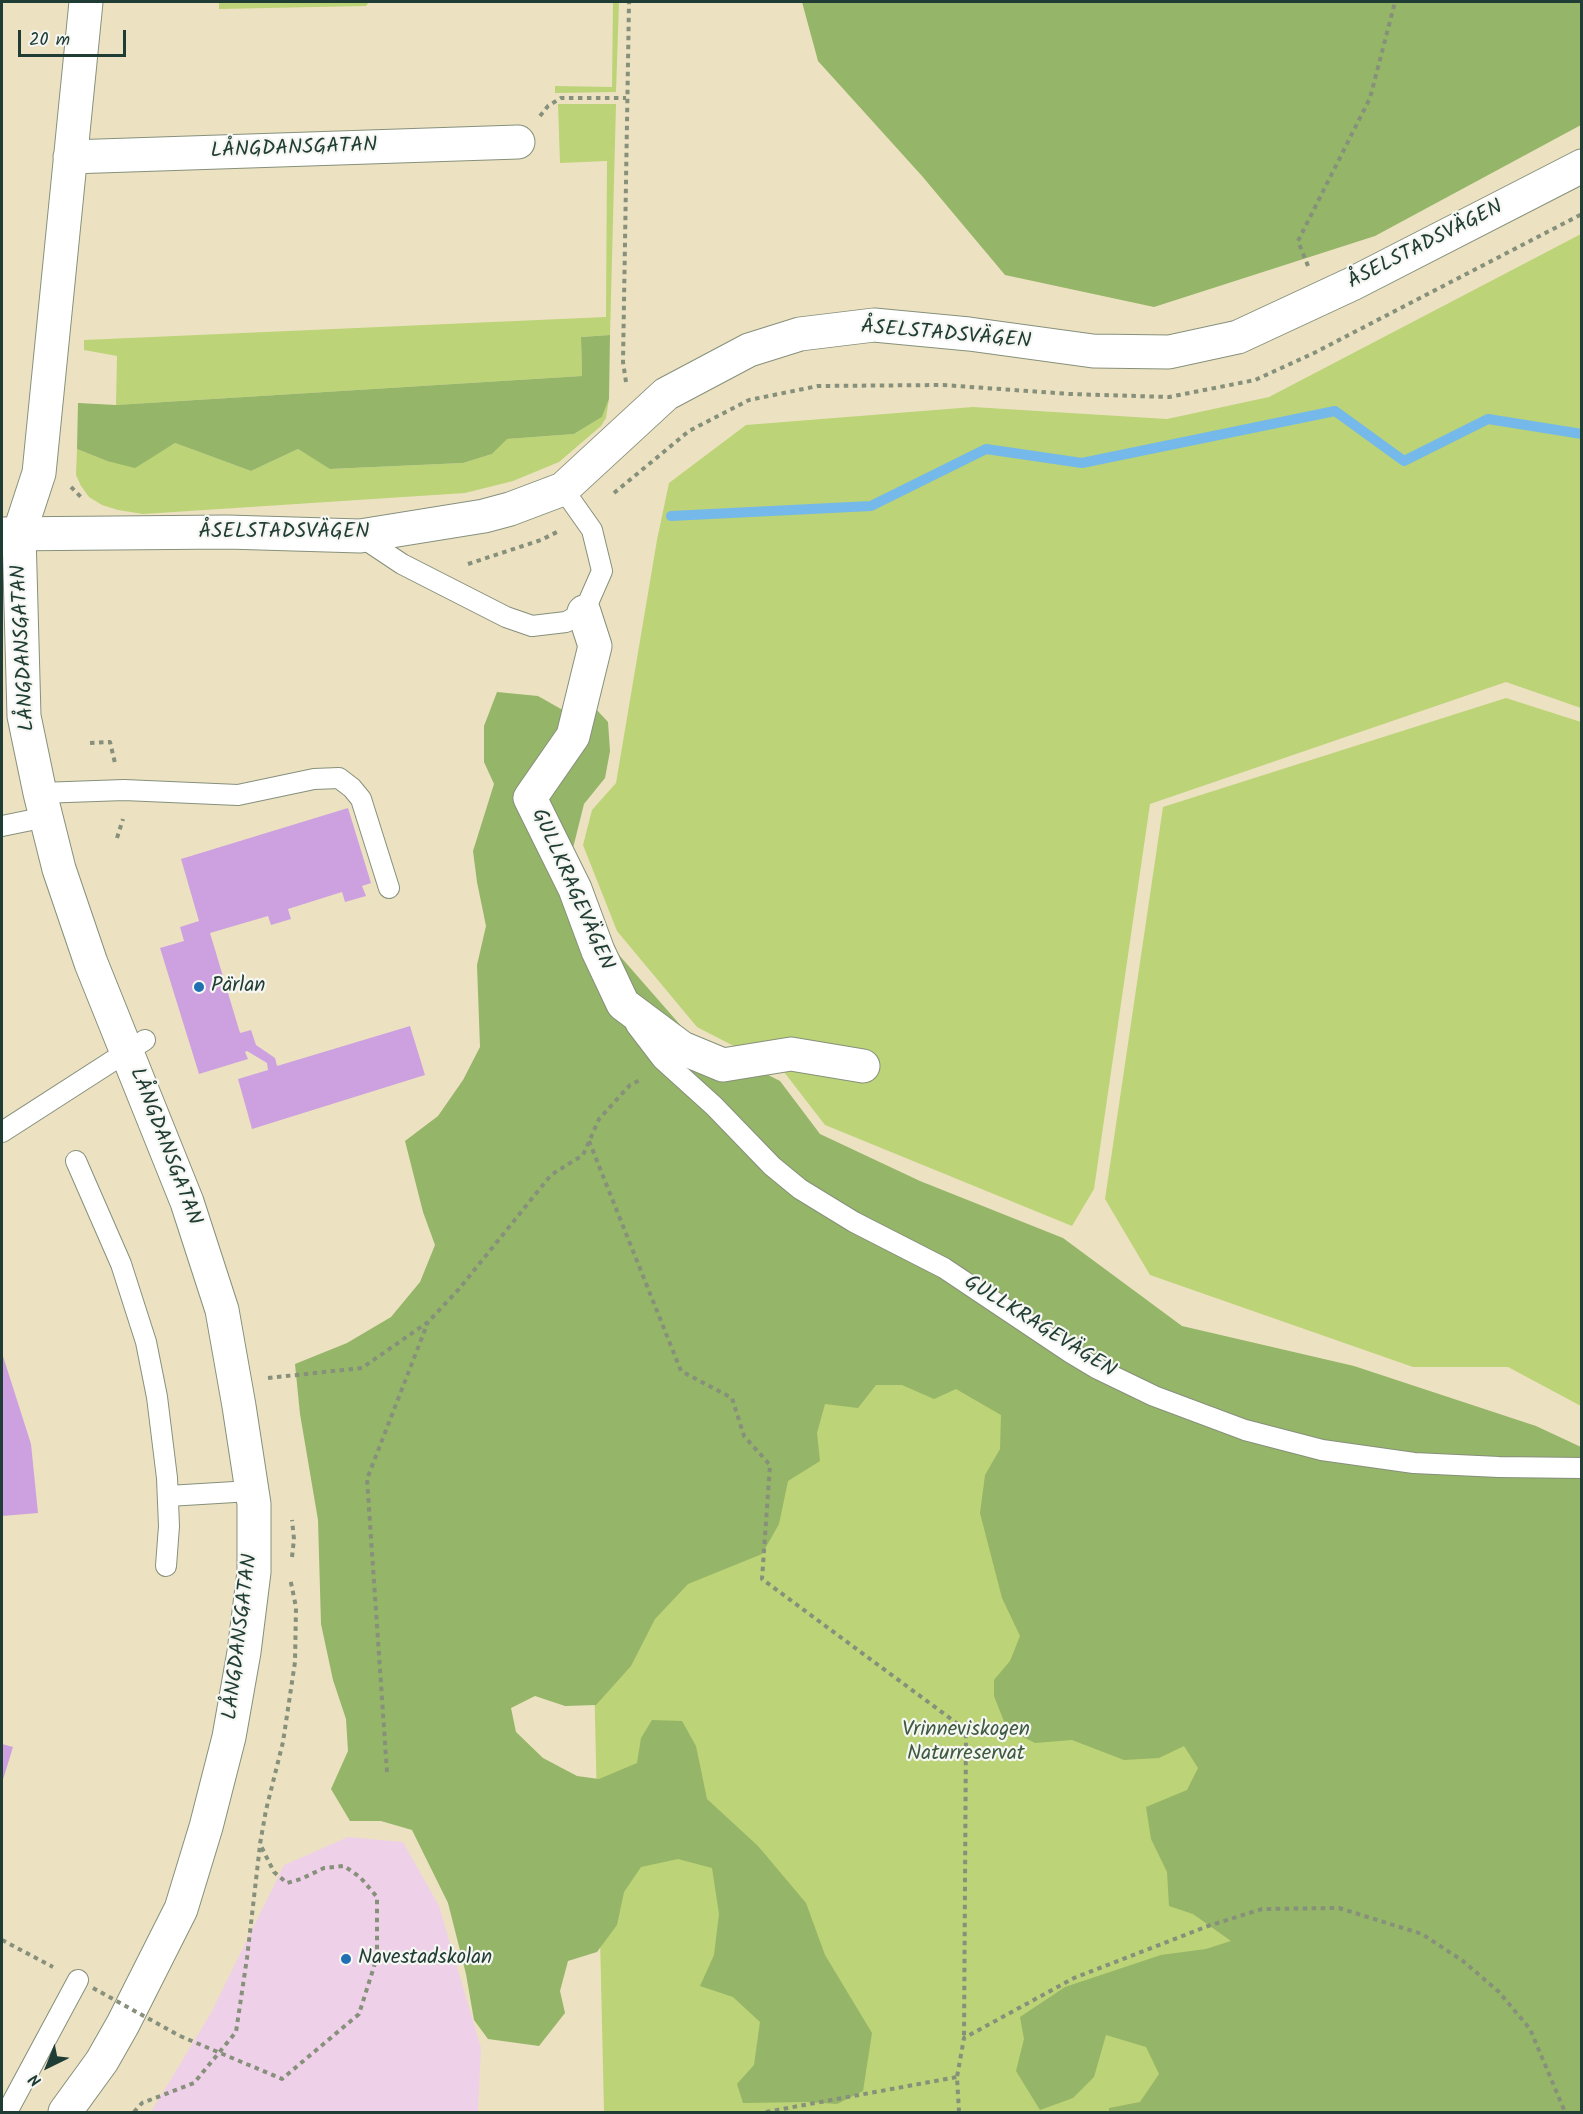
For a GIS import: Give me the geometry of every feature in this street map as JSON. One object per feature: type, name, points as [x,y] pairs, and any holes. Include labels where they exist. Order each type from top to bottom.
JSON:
[{"type":"street","name":"LÅNGDANSGATAN","points":[[65,2112],[102,2061],[181,1909],[229,1737],[244,1652],[254,1572],[254,1504],[222,1310],[136,1046],[91,963],[58,869],[24,716],[10,534],[39,473],[86,2]]},
{"type":"street","name":"LÅNGDANSGATAN","points":[[70,157],[518,142]]},
{"type":"street","name":"ÅSELSTADSVÄGEN","points":[[10,534],[226,532],[360,536],[484,516],[563,489],[666,394],[749,350],[800,334],[874,325],[969,334],[1094,351],[1169,352],[1238,336],[1352,284],[1581,166]]},
{"type":"street","name":"GULLKRAGEVÄGEN","points":[[584,612],[595,646],[573,736],[530,798],[575,889],[598,951],[623,1004],[682,1048],[723,1065],[791,1054],[863,1066]]},
{"type":"lane","points":[[360,536],[417,572],[506,617],[532,626],[566,622],[584,612],[602,571],[592,530],[563,489]]},
{"type":"lane","points":[[2,826],[43,805],[123,790],[238,795],[314,779],[339,778],[361,799],[388,888]]},
{"type":"lane","name":"GULLKRAGEVÄGEN","points":[[623,1004],[662,1059],[714,1106],[772,1166],[800,1189],[854,1222],[944,1268],[1071,1353],[1154,1396],[1245,1430],[1322,1450],[1414,1463],[1581,1468]]},
{"type":"lane","points":[[2,1132],[136,1046]]},
{"type":"lane","points":[[76,1161],[122,1264],[146,1342],[157,1397],[168,1496],[169,1526],[166,1566]]},
{"type":"lane","points":[[168,1496],[251,1491]]},
{"type":"lane","points":[[7,2112],[86,1984]]},
{"type":"path","points":[[629,2],[623,362],[634,424]]},
{"type":"path","points":[[1321,298],[1298,241],[1370,98],[1395,2]]},
{"type":"path","points":[[518,142],[548,106],[561,98],[626,98]]},
{"type":"path","points":[[417,572],[460,567],[541,540],[584,518],[689,431],[749,400],[818,386],[943,385],[1070,394],[1169,397],[1255,380],[1314,353],[1581,214]]},
{"type":"path","points":[[265,1378],[362,1368],[429,1322],[459,1289],[551,1175],[583,1155],[599,1119],[630,1086],[645,1077]]},
{"type":"path","points":[[589,1141],[681,1371],[732,1398],[744,1436],[770,1466],[762,1579],[966,1730],[964,2038],[957,2077],[959,2112]]},
{"type":"path","points":[[387,1772],[367,1479],[429,1322]]},
{"type":"path","points":[[134,2112],[142,2103],[194,2083],[236,2032],[260,1844],[283,1742],[295,1662],[296,1607],[289,1573]]},
{"type":"path","points":[[2,1940],[180,2036],[282,2079],[359,2014],[377,1957],[377,1897],[360,1877],[344,1866],[324,1868],[287,1883],[274,1872],[260,1844]]},
{"type":"path","points":[[964,2038],[1074,1978],[1208,1926],[1262,1909],[1339,1908],[1422,1934],[1463,1960],[1499,1992],[1530,2029],[1565,2112]]},
{"type":"path","points":[[766,2112],[957,2077]]},
{"type":"shaded area","name":"Navestadskolan","points":[[348,1837],[403,1842],[439,1906],[481,2048],[478,2112],[151,2112],[211,2013],[284,1865]]},
{"type":"green space","points":[[219,2],[369,2],[366,6],[219,9]]},
{"type":"green space","points":[[613,2],[619,2],[616,92],[555,93],[555,86],[612,87]]},
{"type":"green space","points":[[802,2],[1581,2],[1581,125],[1375,236],[1154,307],[1005,275],[922,176],[818,61]]},
{"type":"green space","points":[[558,104],[616,104],[610,335],[581,337],[582,376],[116,405],[117,356],[84,350],[84,340],[606,317],[607,161],[560,163]]},
{"type":"green space","points":[[1581,234],[1581,708],[1506,682],[1150,804],[1094,1189],[1072,1226],[825,1125],[784,1072],[697,1027],[617,931],[583,845],[592,810],[616,783],[657,540],[669,483],[746,425],[973,407],[1167,419],[1269,397]]},
{"type":"green space","points":[[610,335],[609,399],[602,417],[574,434],[507,439],[492,454],[463,463],[330,469],[298,449],[251,471],[175,443],[135,468],[107,461],[77,449],[78,403],[116,405],[582,376],[581,337]]},
{"type":"green space","points":[[609,399],[606,418],[601,426],[559,462],[513,481],[465,493],[143,514],[102,505],[89,497],[76,475],[77,449],[107,461],[156,454],[175,443],[251,471],[298,449],[331,469],[463,463],[492,454],[506,439],[574,434],[602,417]]},
{"type":"green space","name":"Vrinneviskogen Naturreservat","points":[[497,692],[538,696],[561,709],[595,708],[608,722],[610,751],[605,778],[584,804],[573,848],[605,939],[689,1035],[780,1081],[820,1134],[920,1181],[1063,1238],[1182,1326],[1354,1366],[1536,1426],[1581,1447],[1581,2112],[1109,2112],[1109,2108],[1140,2102],[1159,2074],[1146,2047],[1106,2035],[1094,2077],[1073,2098],[1040,2110],[1016,2071],[1024,2039],[1020,2017],[1065,1987],[1161,1955],[1206,1949],[1231,1941],[1193,1914],[1169,1906],[1167,1872],[1151,1839],[1146,1807],[1187,1790],[1198,1768],[1184,1746],[1159,1758],[1124,1760],[1072,1740],[1035,1743],[1007,1729],[994,1696],[994,1680],[1010,1661],[1020,1636],[1002,1598],[980,1513],[985,1475],[1000,1449],[1001,1415],[956,1389],[934,1399],[902,1385],[876,1385],[858,1408],[825,1404],[817,1433],[820,1461],[788,1481],[779,1524],[762,1554],[688,1584],[655,1619],[631,1666],[596,1705],[565,1706],[535,1696],[511,1708],[516,1732],[543,1758],[577,1776],[599,1779],[637,1763],[641,1738],[652,1720],[682,1721],[696,1746],[707,1799],[758,1846],[806,1903],[825,1955],[872,2033],[863,2091],[837,2104],[743,2103],[737,2084],[754,2065],[760,2022],[733,1997],[700,1986],[714,1955],[719,1914],[712,1868],[678,1859],[641,1867],[624,1892],[617,1925],[597,1952],[568,1961],[560,1991],[565,2013],[539,2046],[488,2039],[474,2020],[466,1974],[448,1903],[412,1830],[381,1821],[350,1821],[331,1789],[348,1751],[346,1719],[333,1680],[321,1624],[318,1520],[300,1414],[295,1364],[347,1343],[391,1317],[420,1282],[435,1245],[423,1212],[405,1141],[438,1116],[463,1080],[480,1047],[477,965],[486,926],[473,851],[494,784],[484,762],[484,726]]},
{"type":"green space","points":[[1506,698],[1581,722],[1581,1406],[1508,1367],[1413,1367],[1150,1275],[1105,1199],[1163,807]]},
{"type":"green space","name":"Vrinneviskogen Naturreservat","points":[[587,1367],[1027,1367],[1581,2112],[604,2112]]},
{"type":"building","name":"Pärlan","points":[[348,808],[371,883],[362,886],[366,896],[345,902],[342,892],[288,909],[291,919],[271,925],[268,916],[210,933],[240,1033],[251,1030],[256,1045],[275,1058],[277,1066],[410,1026],[425,1075],[252,1129],[238,1079],[268,1070],[267,1063],[247,1051],[245,1052],[248,1059],[199,1074],[160,948],[184,941],[180,927],[199,921],[181,859]]},
{"type":"building","points":[[2,1353],[31,1444],[38,1513],[2,1516]]},
{"type":"building","points":[[2,1744],[13,1747],[2,1783]]},
{"type":"waterway","points":[[671,516],[871,506],[986,449],[1082,463],[1335,411],[1404,461],[1488,419],[1582,434]]},
{"type":"place","name":"Pärlan","points":[[199,987]]},
{"type":"place","name":"Navestadskolan","points":[[346,1959]]}]
